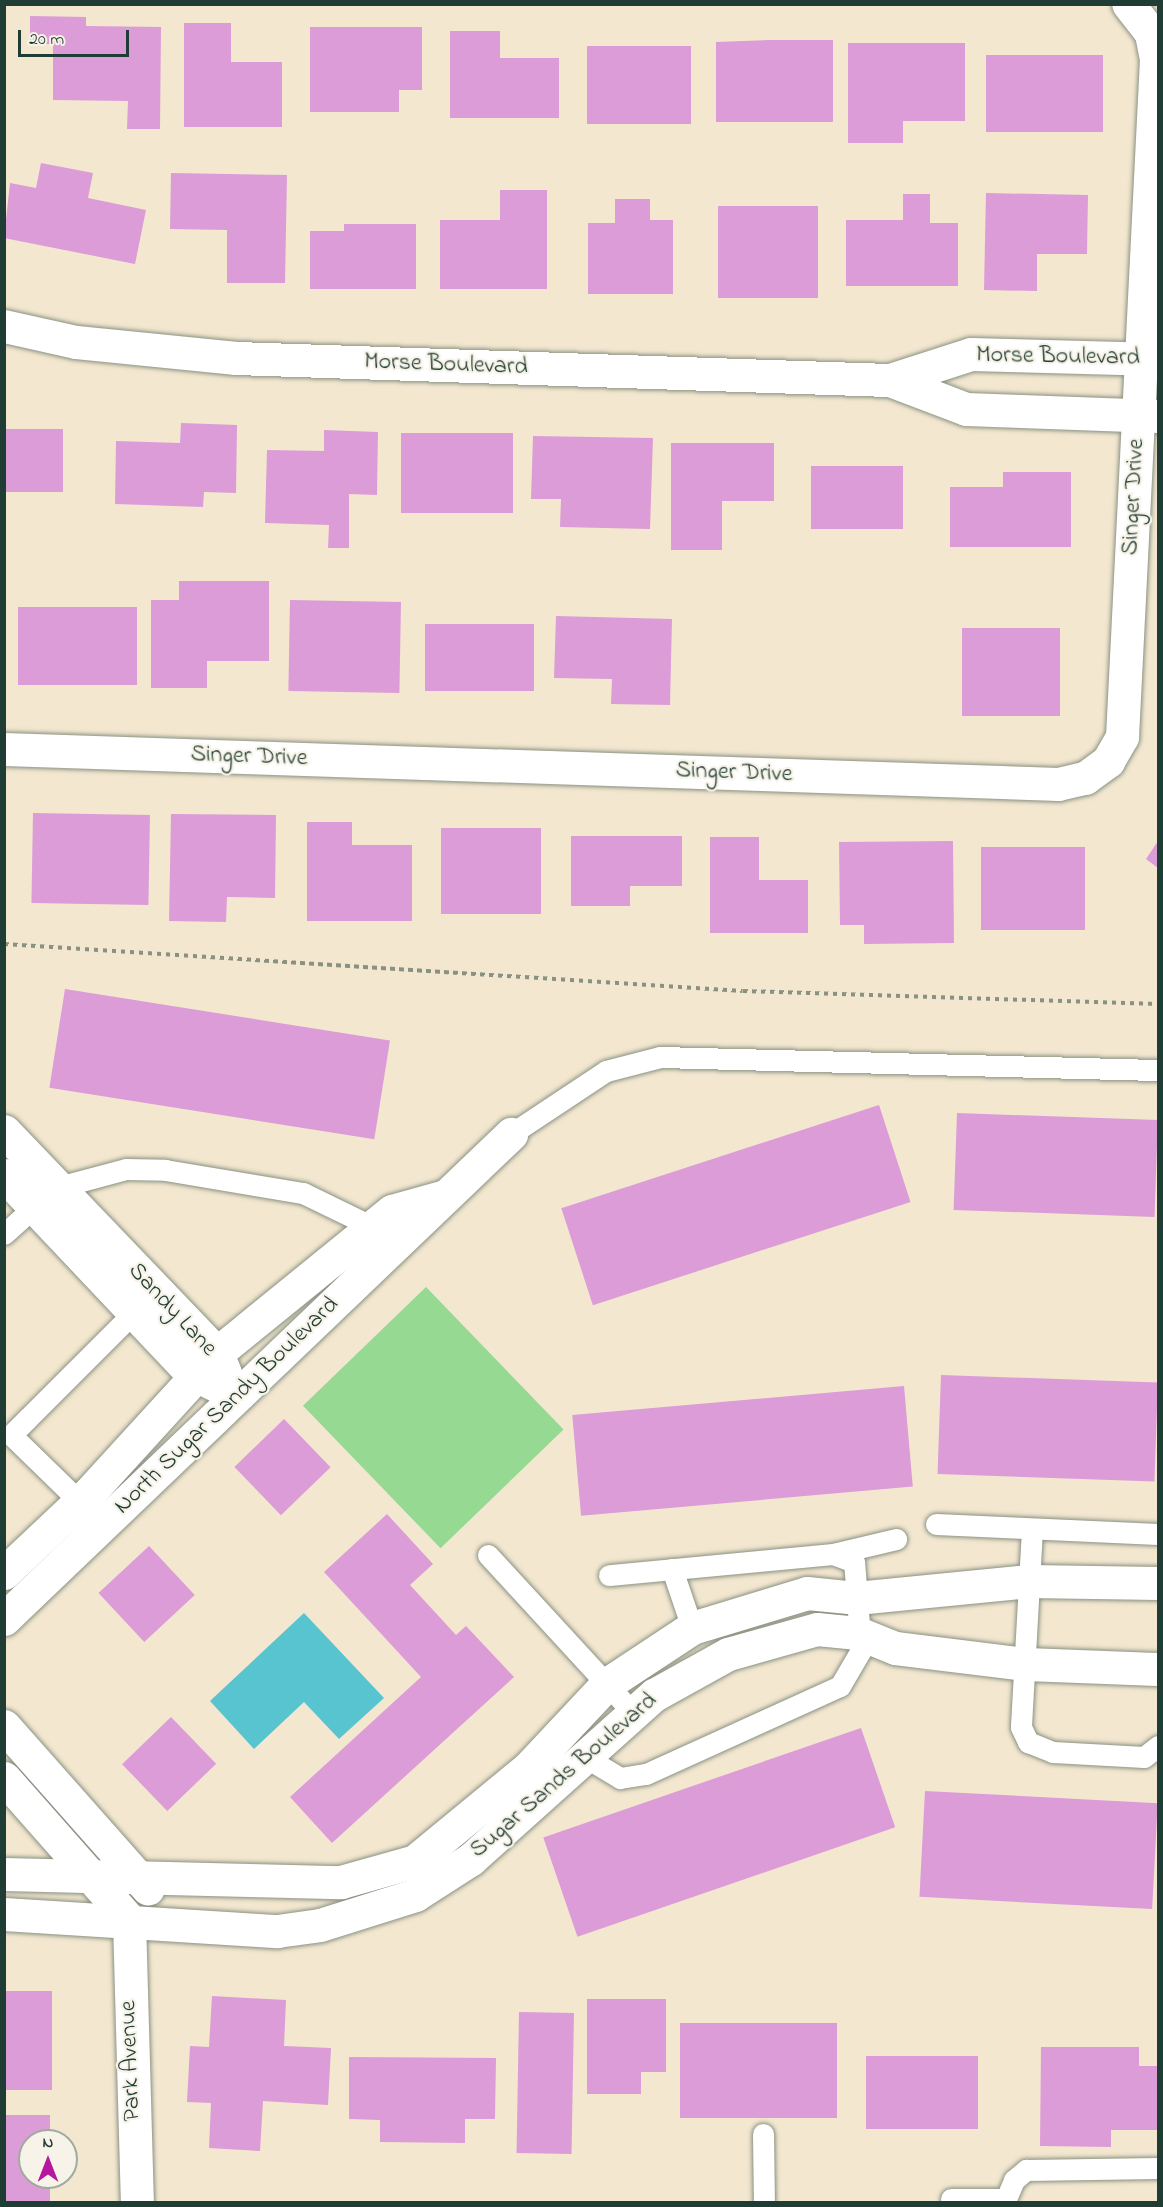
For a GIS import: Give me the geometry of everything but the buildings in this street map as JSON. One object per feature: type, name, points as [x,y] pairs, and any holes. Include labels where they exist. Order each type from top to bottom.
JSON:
[{"type":"street","name":"Singer Drive","points":[[4,749],[1047,783],[1085,778],[1108,761],[1122,737],[1148,416],[1156,59],[1151,33],[1128,4]]},
{"type":"street","name":"Morse Boulevard","points":[[4,326],[76,342],[236,358],[890,380],[966,409],[1148,416]]},
{"type":"street","name":"Morse Boulevard","points":[[890,380],[971,354],[1149,359]]},
{"type":"street","name":"Sandy Lane","points":[[4,1131],[46,1198],[132,1314],[208,1364]]},
{"type":"street","name":"North Sugar Sandy Boulevard","points":[[4,1619],[233,1395],[450,1194],[511,1134]]},
{"type":"street","name":"Sandy Lane","points":[[4,1175],[46,1198],[208,1364],[233,1395]]},
{"type":"street","name":"North Sugar Sandy Boulevard","points":[[4,1573],[80,1502],[208,1364],[392,1211],[450,1194]]},
{"type":"street","name":"Sugar Sands Boulevard","points":[[4,1874],[140,1881],[341,1882],[415,1861],[528,1767],[607,1684],[692,1628],[807,1593],[856,1598],[1029,1581],[1158,1583]]},
{"type":"street","name":"Sugar Sands Boulevard","points":[[4,1914],[178,1923],[277,1931],[320,1925],[415,1895],[471,1859],[654,1695],[728,1654],[817,1629],[858,1633],[894,1648],[1026,1664],[1158,1669]]},
{"type":"street","points":[[4,1726],[178,1923]]},
{"type":"street","points":[[4,1778],[129,1920]]},
{"type":"street","name":"Park Avenue","points":[[129,1920],[137,2202]]},
{"type":"lane","points":[[511,1134],[606,1071],[660,1057],[1158,1070]]},
{"type":"lane","points":[[4,1234],[46,1198],[98,1173],[165,1170],[303,1193],[374,1227]]},
{"type":"lane","points":[[80,1502],[11,1435],[132,1314]]},
{"type":"lane","points":[[936,1524],[1158,1534]]},
{"type":"lane","points":[[1032,1528],[1021,1726],[1028,1742],[1053,1752],[1144,1757],[1158,1746]]},
{"type":"lane","points":[[609,1575],[832,1554],[896,1539]]},
{"type":"lane","points":[[585,1757],[620,1778],[668,1764],[840,1686],[861,1650],[854,1562],[832,1554]]},
{"type":"lane","points":[[488,1556],[634,1715]]},
{"type":"lane","points":[[672,1569],[692,1628]]},
{"type":"lane","points":[[764,2134],[764,2202]]},
{"type":"lane","points":[[951,2199],[1007,2201],[1014,2180],[1026,2170],[1158,2168]]},
{"type":"path","points":[[4,944],[743,991],[1158,1004]]},
{"type":"green space","points":[[426,1287],[564,1429],[441,1548],[303,1406]]},
{"type":"water","points":[[304,1613],[384,1698],[339,1739],[304,1702],[254,1749],[210,1701]]}]
